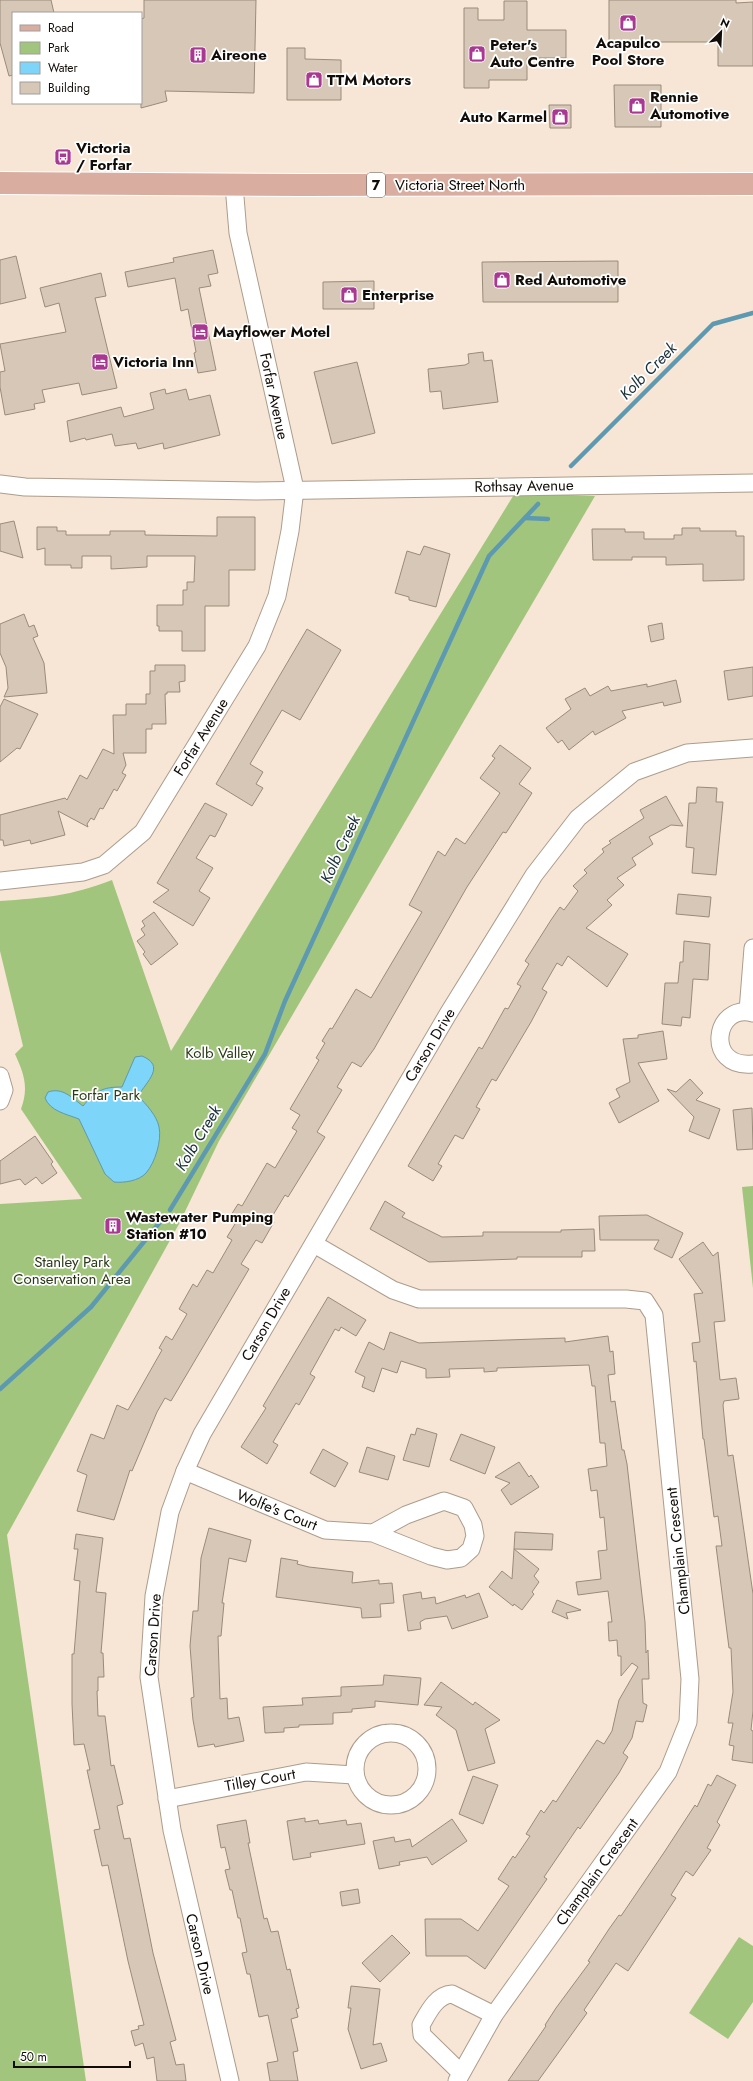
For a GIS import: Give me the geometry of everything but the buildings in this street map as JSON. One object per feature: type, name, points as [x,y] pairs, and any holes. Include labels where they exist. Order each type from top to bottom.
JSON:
[{"type":"main road","name":"Victoria Street North","points":[[0,183],[234,185],[753,184]]},
{"type":"street","name":"Forfar Avenue","points":[[0,881],[83,872],[104,865],[143,832],[257,646],[277,596],[290,530],[295,489],[238,233],[234,185]]},
{"type":"street","name":"Rothsay Avenue","points":[[295,489],[753,483]]},
{"type":"street","points":[[0,484],[41,487],[256,490],[295,489]]},
{"type":"street","name":"Carson Drive","points":[[230,2081],[172,1830],[149,1677],[154,1596],[170,1512],[185,1471],[202,1434],[448,1014],[534,875],[578,818],[634,772],[686,753],[753,748]]},
{"type":"street","points":[[753,948],[751,1012],[738,1012],[729,1017],[722,1025],[719,1035],[720,1045],[724,1054],[733,1062],[743,1065],[753,1064]]},
{"type":"street","points":[[0,1076],[4,1090],[0,1101]]},
{"type":"street","name":"Champlain Crescent","points":[[314,1244],[393,1290],[419,1299],[626,1299],[645,1301],[654,1315],[690,1679],[688,1722],[668,1772],[494,2015],[459,2077]]},
{"type":"street","name":"Wolfe's Court","points":[[185,1471],[325,1530],[373,1533],[431,1556],[447,1560],[461,1558],[471,1549],[475,1536],[473,1525],[464,1508],[444,1501],[406,1515],[373,1533]]},
{"type":"street","points":[[396,1732],[410,1737],[420,1747],[426,1759],[428,1773],[424,1786],[415,1797],[401,1804],[386,1806],[371,1800],[360,1790],[354,1775],[354,1761],[360,1749],[370,1739],[382,1733],[396,1732]]},
{"type":"street","name":"Tilley Court","points":[[167,1799],[306,1772],[354,1775]]},
{"type":"street","points":[[459,2077],[422,2035],[421,2025],[432,2006],[446,1995],[452,1994],[494,2015]]},
{"type":"green space","points":[[515,493],[595,496],[219,1141],[179,1224],[7,1535],[86,2081],[0,2081],[0,1204],[82,1199],[21,1109],[25,1094],[25,1087],[23,1074],[15,1054],[23,1046],[0,951],[0,901],[70,893],[84,890],[112,880],[171,1051]]},
{"type":"green space","points":[[753,1186],[753,1288],[742,1187]]},
{"type":"green space","points":[[739,1937],[753,1946],[753,2002],[728,2039],[689,2013]]},
{"type":"water","points":[[142,1056],[153,1064],[154,1069],[150,1079],[138,1096],[151,1110],[158,1123],[160,1132],[159,1145],[149,1169],[143,1176],[131,1181],[114,1182],[105,1174],[79,1119],[55,1109],[47,1102],[45,1098],[48,1092],[63,1092],[83,1106],[96,1093],[104,1089],[122,1087],[135,1057]]},
{"type":"waterway","name":"Kolb Creek","points":[[571,466],[713,324],[753,313]]},
{"type":"waterway","name":"Kolb Creek","points":[[170,1210],[265,1054],[285,1001],[489,556],[538,504]]},
{"type":"waterway","points":[[525,518],[548,519]]},
{"type":"waterway","name":"Kolb Creek","points":[[0,1389],[91,1307],[160,1222]]},
{"type":"place","name":"Acapulco Pool Store","points":[[628,23]]},
{"type":"place","name":"Peter's Auto Centre","points":[[477,54]]},
{"type":"place","name":"Aireone","points":[[198,55]]},
{"type":"place","name":"TTM Motors","points":[[314,80]]},
{"type":"place","name":"Rennie Automotive","points":[[637,106]]},
{"type":"place","name":"Auto Karmel","points":[[560,117]]},
{"type":"place","name":"Victoria / Forfar","points":[[63,157]]},
{"type":"place","name":"Red Automotive","points":[[502,280]]},
{"type":"place","name":"Enterprise","points":[[349,295]]},
{"type":"place","name":"Mayflower Motel","points":[[200,332]]},
{"type":"place","name":"Victoria Inn","points":[[100,362]]},
{"type":"place","name":"Wastewater Pumping Station #10","points":[[113,1226]]},
{"type":"park label","name":"Kolb Valley","points":[[220,1053]]},
{"type":"park label","name":"Forfar Park","points":[[106,1095]]},
{"type":"park label","name":"Stanley Park Conservation Area","points":[[72,1270]]}]
